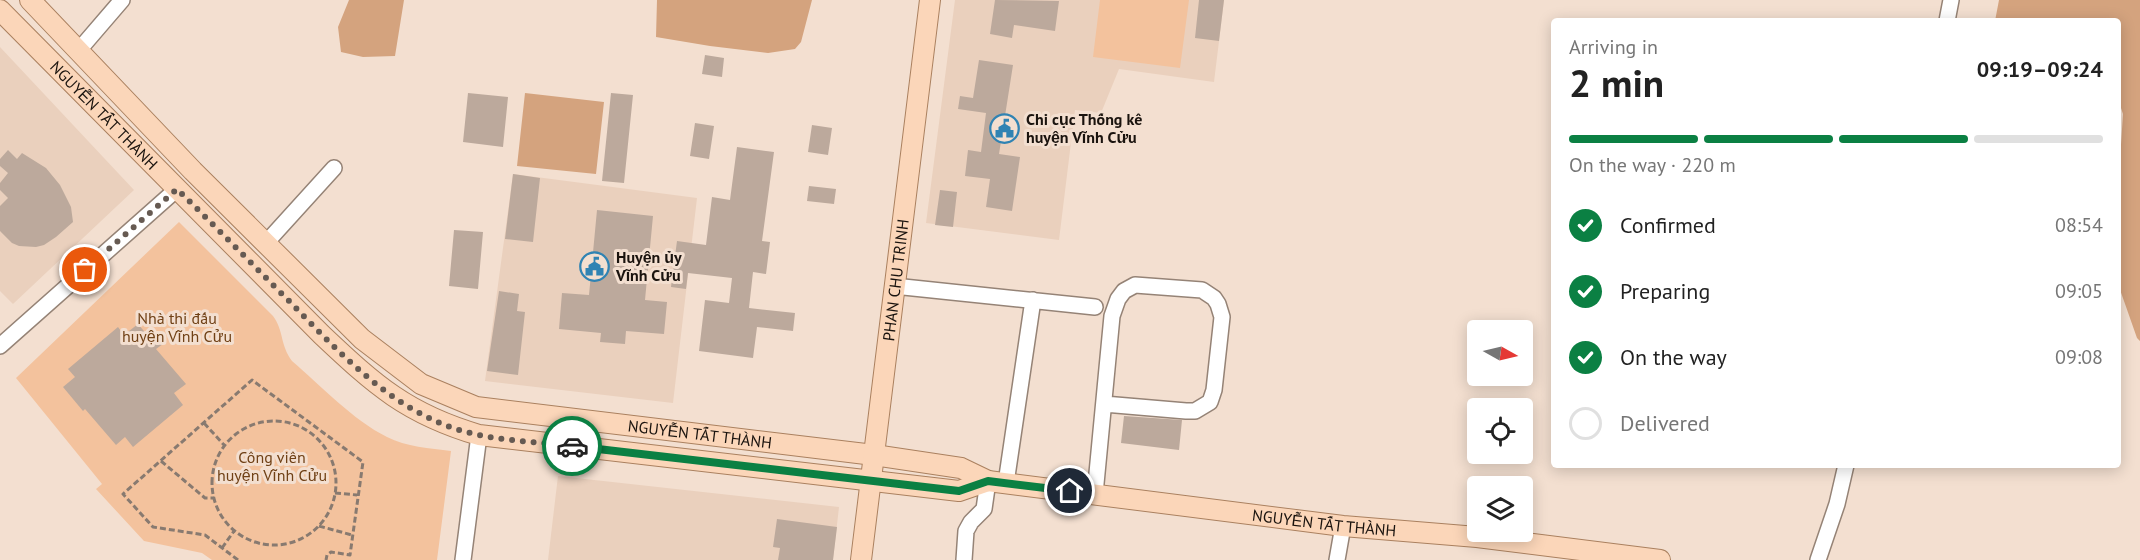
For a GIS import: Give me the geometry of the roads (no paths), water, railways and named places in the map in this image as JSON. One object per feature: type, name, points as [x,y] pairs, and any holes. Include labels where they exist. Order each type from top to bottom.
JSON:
[{"type":"main road","name":"NGUYỄN TẤT THÀNH","points":[[30,0],[193,171],[362,339],[421,384],[476,407],[873,455],[961,468],[997,482],[1343,526],[1477,537],[1656,560]]},
{"type":"main road","name":"PHAN CHU TRINH","points":[[861,560],[930,0]]},
{"type":"main road","name":"NGUYỄN TẤT THÀNH","points":[[0,10],[322,335],[374,383],[410,408],[430,418],[479,435],[959,491],[997,482]]},
{"type":"main road","points":[[177,189],[193,171]]},
{"type":"main road","points":[[513,439],[517,413]]},
{"type":"street","points":[[78,50],[122,0]]},
{"type":"street","points":[[1948,18],[1952,0]]},
{"type":"street","points":[[265,244],[333,168]]},
{"type":"street","points":[[2,341],[177,189]]},
{"type":"street","points":[[1095,494],[1112,316],[1118,299],[1124,291],[1140,284],[1202,290],[1214,298],[1222,317],[1215,390],[1210,402],[1195,411],[1104,404]]},
{"type":"street","points":[[894,286],[1095,307]]},
{"type":"street","points":[[964,560],[966,531],[970,522],[984,508],[997,482],[1033,300]]},
{"type":"street","points":[[464,560],[479,435]]},
{"type":"street","points":[[1818,560],[1837,504],[1845,468]]},
{"type":"street","points":[[1337,560],[1343,526]]},
{"type":"place","name":"Chi cục Thống kê huyện Vĩnh Cửu","points":[[1005,128]]},
{"type":"place","name":"Huyện ủy Vĩnh Cửu","points":[[595,266]]},
{"type":"park label","name":"Nhà thi đấu huyện Vĩnh Cửu","points":[[177,327]]},
{"type":"park label","name":"Công viên huyện Vĩnh Cửu","points":[[272,466]]}]
